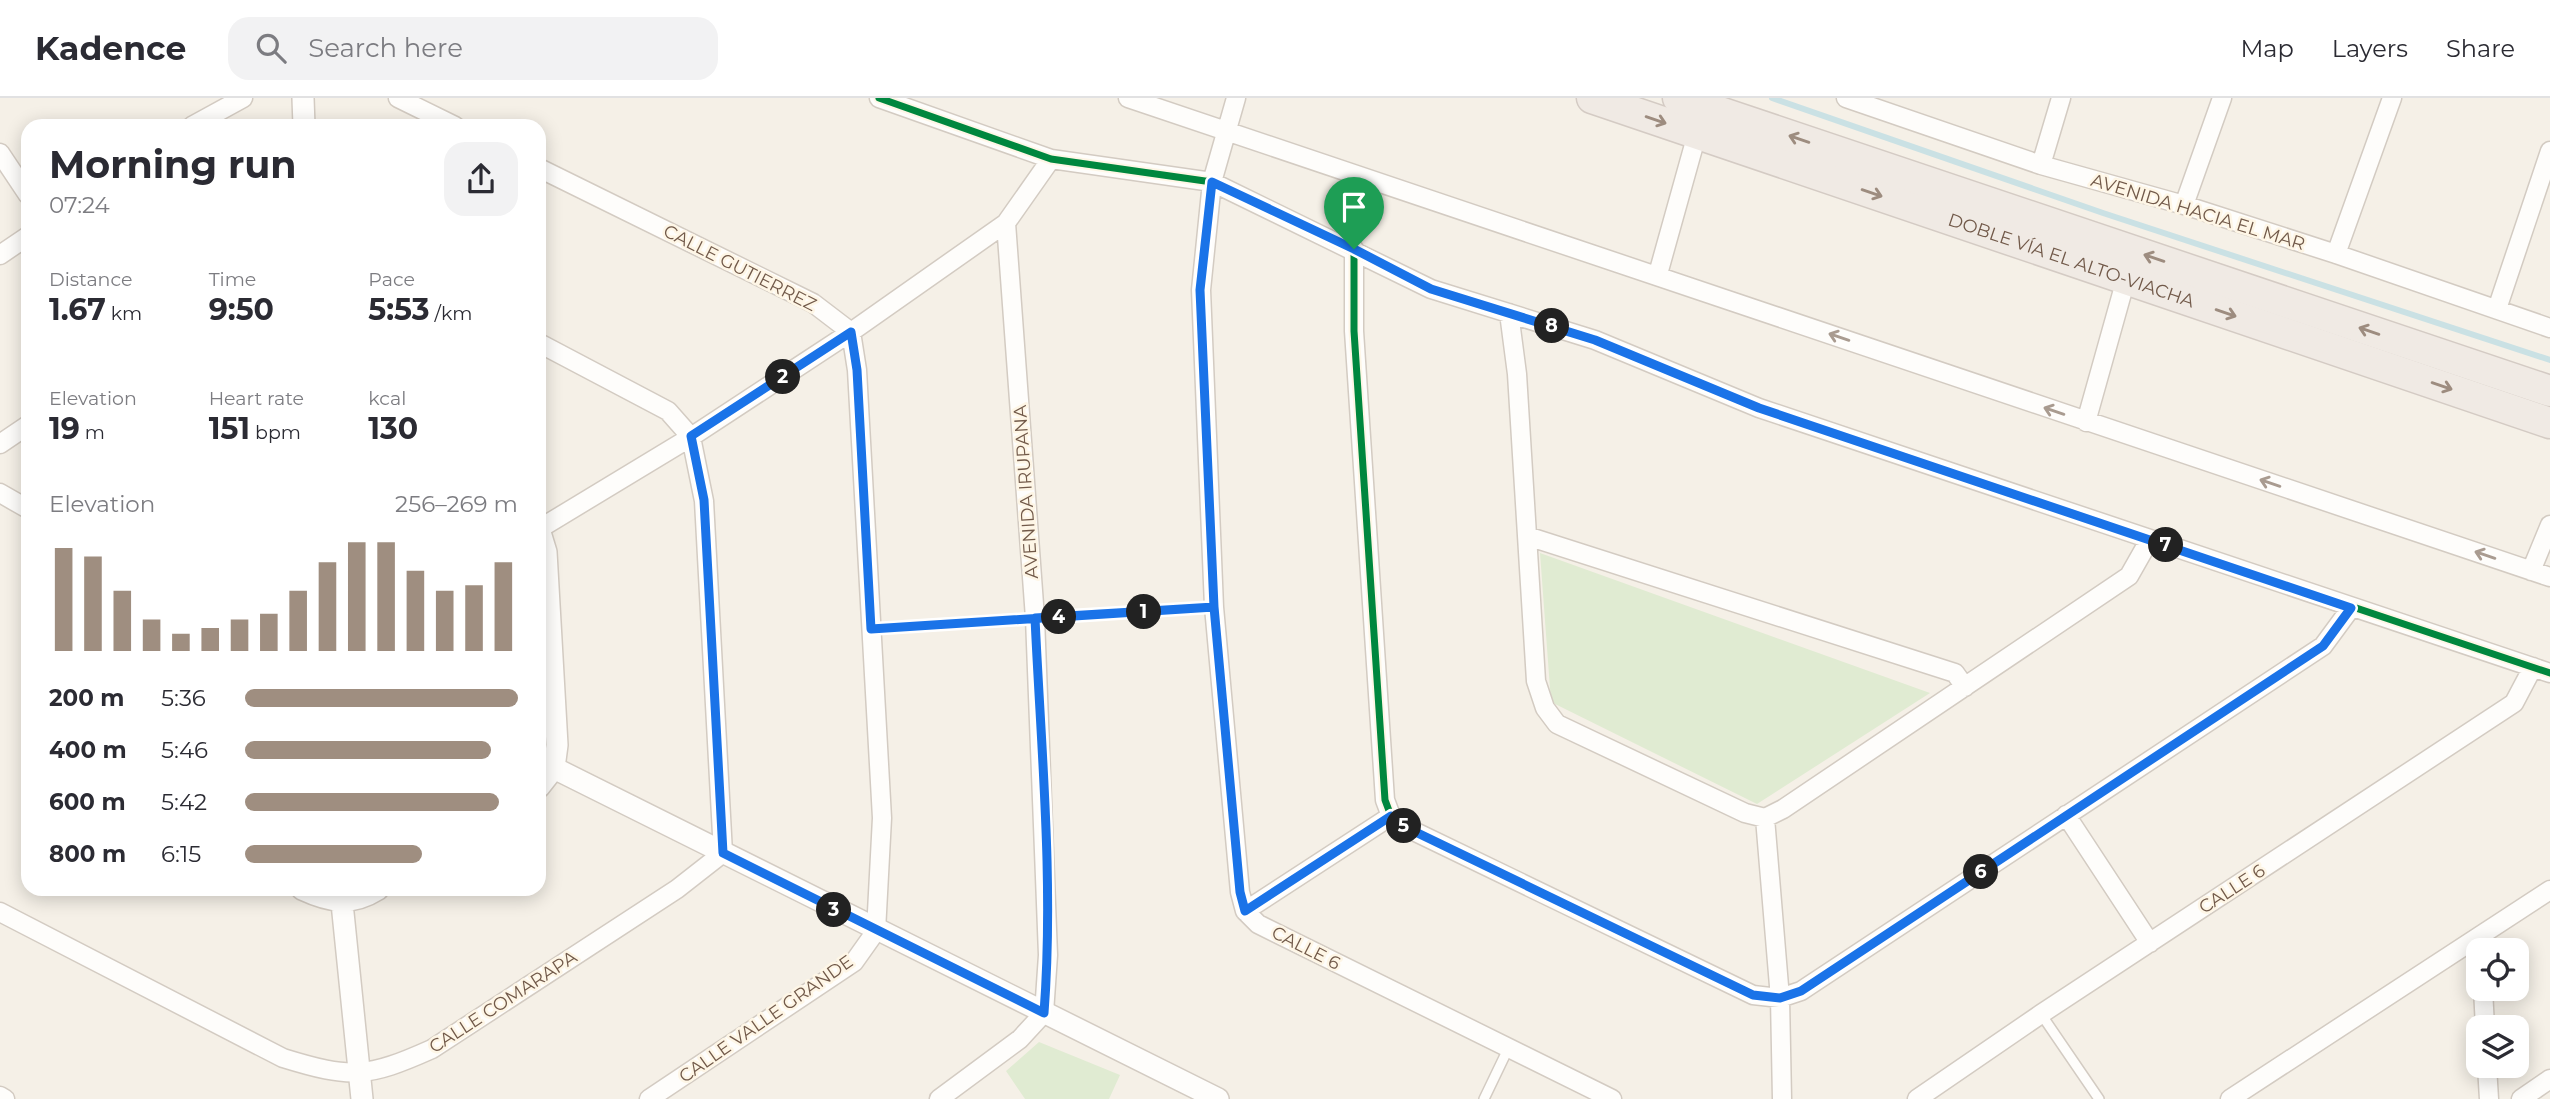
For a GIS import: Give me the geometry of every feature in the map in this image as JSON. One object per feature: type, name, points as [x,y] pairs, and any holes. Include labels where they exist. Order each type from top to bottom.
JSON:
[{"type":"highway","name":"DOBLE VÍA EL ALTO-VIACHA","points":[[1592,98],[2550,423]]},
{"type":"highway","name":"DOBLE VÍA EL ALTO-VIACHA","points":[[1678,98],[2550,391]]},
{"type":"street","points":[[205,119],[243,98]]},
{"type":"street","points":[[303,98],[304,119]]},
{"type":"street","points":[[398,98],[441,119]]},
{"type":"street","points":[[879,98],[1051,159],[1212,182],[1354,249],[1431,289],[1607,344],[1759,408],[2542,670]]},
{"type":"street","points":[[1128,98],[1658,274],[2086,422],[2550,577]]},
{"type":"street","points":[[1236,98],[1212,182],[1200,290],[1214,607],[1240,892],[1245,911],[1391,816]]},
{"type":"street","name":"AVENIDA HACIA EL MAR","points":[[1846,98],[1891,105],[2041,165],[2184,205],[2550,328]]},
{"type":"street","points":[[2041,165],[2061,98]]},
{"type":"street","points":[[2184,205],[2222,98]]},
{"type":"street","points":[[2336,254],[2392,98]]},
{"type":"street","points":[[1658,274],[1698,134]]},
{"type":"street","points":[[2497,309],[2550,151]]},
{"type":"street","points":[[0,153],[21,184]]},
{"type":"street","points":[[546,525],[691,436],[851,332],[1006,223],[1051,159]]},
{"type":"street","name":"CALLE GUTIERREZ","points":[[546,170],[813,303],[851,332]]},
{"type":"street","name":"AVENIDA IRUPANA","points":[[1006,223],[1035,618],[1047,859],[1048,955],[1044,1013]]},
{"type":"street","points":[[0,255],[21,241]]},
{"type":"street","points":[[1354,249],[1358,387],[1385,800],[1391,816],[1401,825],[1753,995],[1780,998],[1801,991],[2323,646],[2351,608]]},
{"type":"street","points":[[2086,422],[2126,279]]},
{"type":"street","points":[[1509,313],[1517,374],[1536,681],[1545,708],[1557,724],[1745,813],[1765,818],[1965,687],[2129,576],[2150,539]]},
{"type":"street","points":[[851,332],[857,370],[882,818],[876,931]]},
{"type":"street","points":[[546,347],[668,411],[691,436],[704,500],[723,853]]},
{"type":"street","points":[[0,444],[21,430]]},
{"type":"street","points":[[0,493],[21,505]]},
{"type":"street","points":[[2530,571],[2550,525]]},
{"type":"street","points":[[1527,536],[1955,673],[1965,687]]},
{"type":"street","points":[[546,560],[557,745],[554,768],[546,778]]},
{"type":"street","name":"CALLE 6","points":[[1917,1099],[2041,1014],[2514,704],[2542,670]]},
{"type":"street","points":[[554,768],[876,931],[1218,1099]]},
{"type":"street","points":[[2066,815],[2150,943]]},
{"type":"street","points":[[1765,818],[1780,998],[1782,1099]]},
{"type":"street","name":"CALLE COMARAPA","points":[[0,912],[283,1058],[326,1071],[360,1075],[398,1065],[432,1049],[677,888],[723,853]]},
{"type":"street","points":[[2488,938],[2550,890]]},
{"type":"street","points":[[322,896],[342,903],[367,896]]},
{"type":"street","points":[[342,903],[362,1099]]},
{"type":"street","name":"CALLE 6","points":[[1245,911],[1258,924],[1612,1099]]},
{"type":"street","name":"CALLE VALLE GRANDE","points":[[649,1099],[854,961],[876,931]]},
{"type":"street","points":[[2230,1099],[2466,952]]},
{"type":"street","points":[[939,1099],[1020,1039],[1044,1013]]},
{"type":"street","points":[[2488,1078],[2489,1099]]},
{"type":"street","points":[[2521,1099],[2550,1079]]},
{"type":"street","points":[[0,1097],[5,1099]]},
{"type":"lane","points":[[871,629],[1214,607]]},
{"type":"lane","points":[[2041,1014],[2099,1099]]},
{"type":"lane","points":[[1484,1099],[1508,1049]]},
{"type":"green space","points":[[1540,553],[1930,693],[1757,804],[1551,702]]},
{"type":"green space","points":[[1039,1042],[1120,1075],[1109,1099],[1025,1099],[1006,1071]]},
{"type":"waterway","points":[[1772,98],[2103,213],[2550,360]]},
{"type":"cycle path","points":[[879,98],[1051,159],[1212,182],[1431,289],[1595,340],[1759,408],[2550,673]]},
{"type":"cycle path","points":[[1354,249],[1354,331],[1385,800],[1391,816],[1401,825],[1753,995],[1780,998],[1801,991],[2323,646],[2351,608]]},
{"type":"route","points":[[1354,249],[1212,182],[1200,290],[1214,607],[871,629],[857,370],[851,332],[691,436],[704,500],[723,853],[1044,1013],[1048,955],[1047,859],[1035,618],[1214,607],[1240,892],[1245,911],[1391,816],[1401,825],[1753,995],[1780,998],[1801,991],[2323,646],[2351,608],[1759,408],[1631,353],[1431,289],[1354,249]]}]
